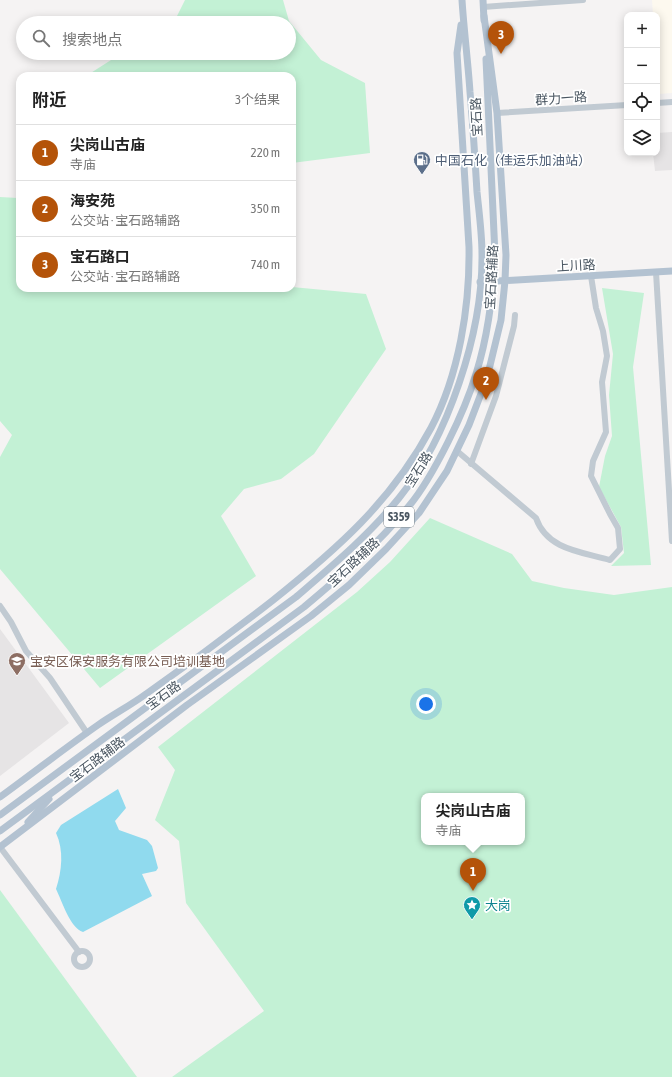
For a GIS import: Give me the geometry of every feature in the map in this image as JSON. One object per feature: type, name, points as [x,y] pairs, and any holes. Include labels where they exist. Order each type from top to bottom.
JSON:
[{"type":"main road","name":"宝石路","points":[[0,815],[296,597],[333,566],[369,532],[394,503],[426,459],[446,416],[464,370],[476,316],[480,282],[482,254],[462,0]]},
{"type":"main road","name":"宝石路","points":[[0,831],[304,607],[342,576],[410,506],[437,465],[458,421],[476,374],[489,318],[493,281],[495,255],[483,3]]},
{"type":"main road","name":"宝石路辅路","points":[[0,797],[87,733],[145,695],[246,621],[289,587],[360,525],[390,490],[418,450],[432,426],[443,400],[456,361],[467,305],[470,270],[457,53],[463,13]]},
{"type":"main road","name":"宝石路辅路","points":[[0,847],[187,705],[311,616],[349,585],[386,549],[419,513],[447,471],[469,425],[487,378],[501,320],[505,281],[506,255],[497,113],[484,16]]},
{"type":"main road","name":"上川路","points":[[480,282],[672,271]]},
{"type":"main road","points":[[16,836],[59,788]]},
{"type":"street","points":[[483,3],[583,0]]},
{"type":"street","points":[[660,103],[672,102]]},
{"type":"street","name":"群力一路","points":[[497,113],[624,105]]},
{"type":"street","points":[[656,272],[672,541]]},
{"type":"street","points":[[456,451],[536,518],[541,530],[555,543],[610,560],[620,549],[618,528],[591,476],[593,461],[606,432],[602,382],[607,356],[603,331],[596,308],[591,276]]},
{"type":"street","points":[[471,464],[496,396],[514,326],[515,315]]},
{"type":"street","points":[[0,606],[11,622],[26,651],[50,678],[87,733]]},
{"type":"street","points":[[0,847],[79,952]]},
{"type":"shaded area","points":[[652,0],[672,0],[672,93],[660,94],[660,12],[653,12]]},
{"type":"shaded area","points":[[672,132],[672,170],[655,171],[653,156],[660,156],[660,133]]},
{"type":"shaded area","name":"宝安区保安服务有限公司培训基地","points":[[0,629],[69,723],[0,776]]},
{"type":"green space","points":[[185,0],[283,0],[288,16],[177,16]]},
{"type":"green space","points":[[296,30],[321,60],[365,83],[370,153],[296,162],[296,72],[92,72],[111,60],[296,60]]},
{"type":"green space","points":[[0,197],[16,198],[16,292],[296,292],[296,287],[366,294],[386,349],[314,454],[281,479],[244,489],[221,516],[256,576],[100,688],[0,569],[0,457],[12,435],[0,421]]},
{"type":"green space","points":[[602,288],[644,293],[633,367],[651,565],[611,566],[624,553],[621,527],[599,487],[605,456],[612,436],[609,395],[613,354]]},
{"type":"green space","points":[[430,518],[512,554],[532,581],[564,588],[614,595],[672,587],[672,1077],[172,1077],[264,1011],[186,903],[179,841],[155,820],[175,770],[158,747],[357,592],[390,562]]},
{"type":"green space","points":[[0,890],[137,1077],[0,1077]]},
{"type":"water","points":[[118,789],[126,808],[115,821],[119,830],[147,840],[152,846],[158,868],[156,871],[142,874],[152,896],[83,932],[70,920],[56,889],[60,875],[61,853],[59,840],[56,833],[61,825]]},
{"type":"place","name":"宝石路口","points":[[501,54]]},
{"type":"place","name":"中国石化（佳运乐加油站）","points":[[422,175]]},
{"type":"place","name":"海安苑","points":[[486,400]]},
{"type":"place","name":"宝安区保安服务有限公司培训基地","points":[[17,676]]},
{"type":"place","name":"尖岗山古庙","points":[[473,891]]},
{"type":"place","name":"大岗","points":[[472,920]]}]
